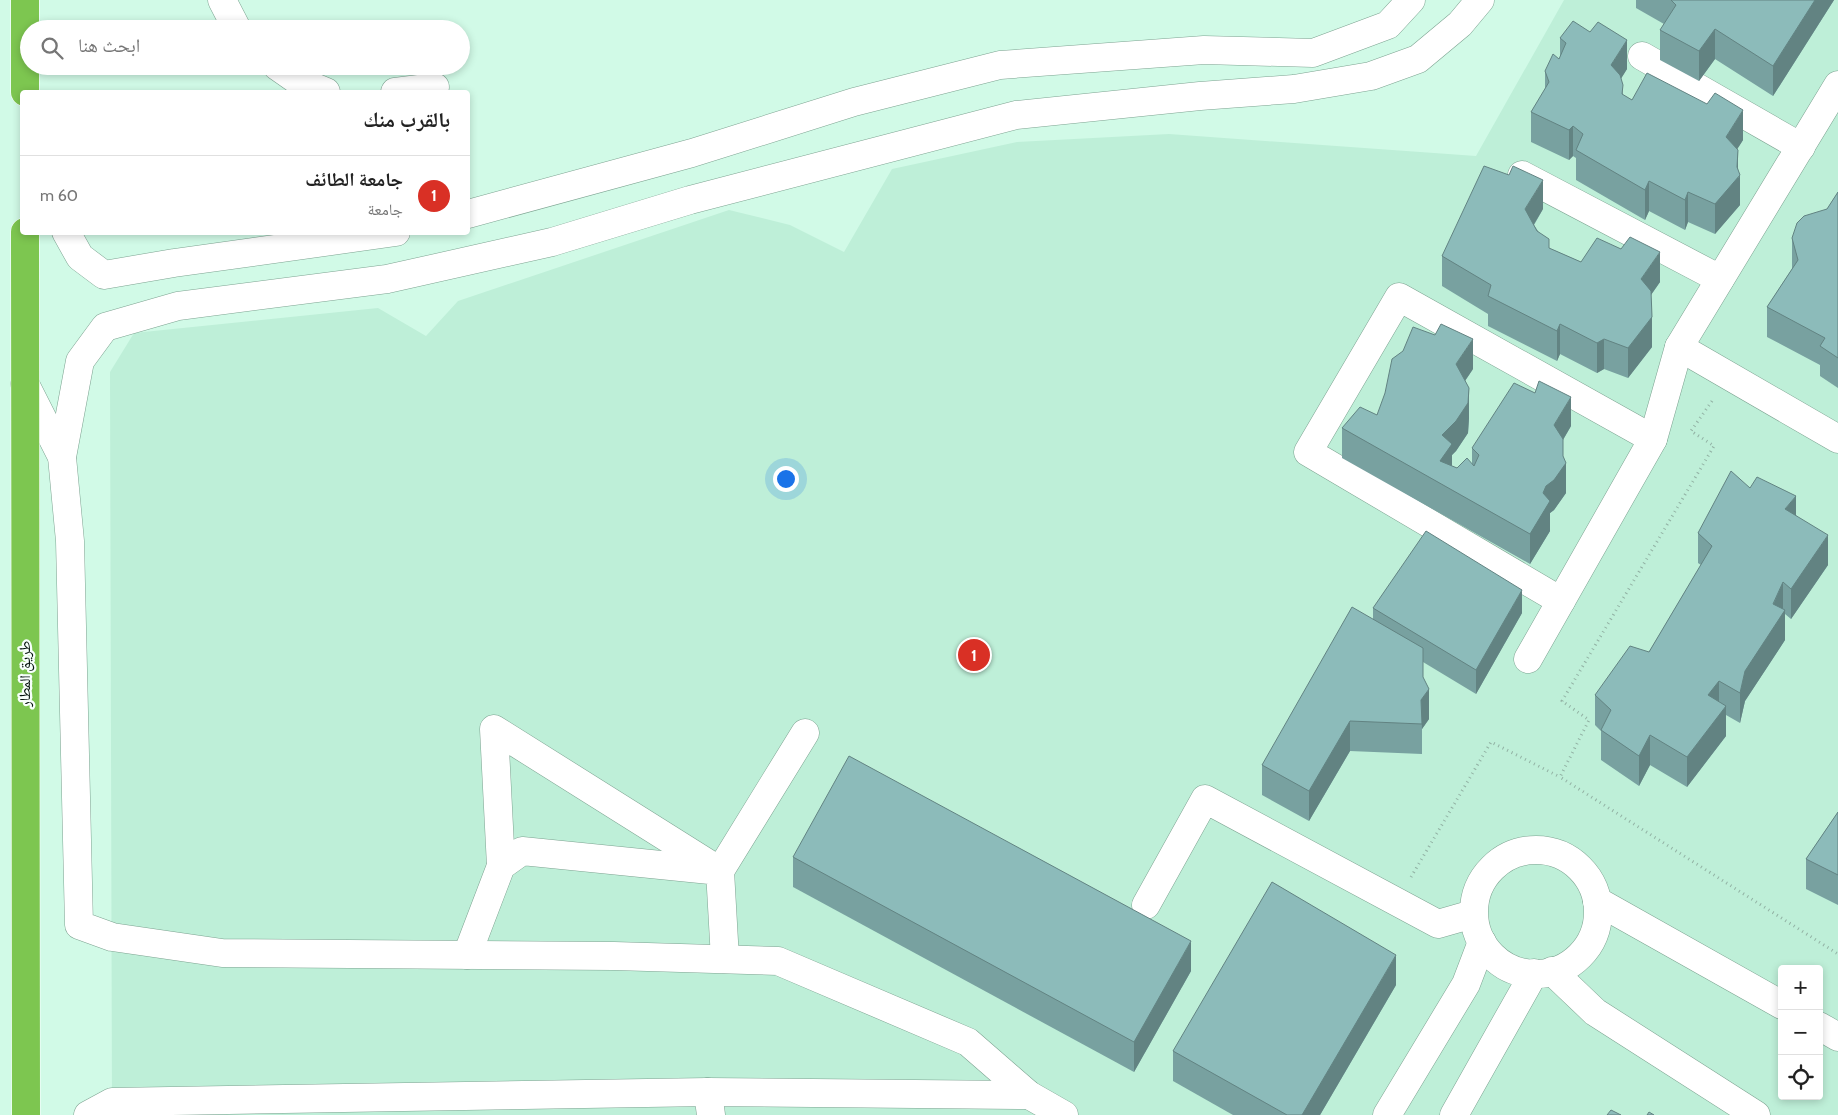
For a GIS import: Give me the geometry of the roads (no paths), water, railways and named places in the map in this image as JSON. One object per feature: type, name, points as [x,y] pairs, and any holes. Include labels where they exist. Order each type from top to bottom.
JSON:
[{"type":"highway","points":[[25,0],[25,20]]},
{"type":"highway","points":[[25,75],[25,90]]},
{"type":"highway","name":"طريق المطار","points":[[25,235],[26,1115]]},
{"type":"street","points":[[222,0],[233,20]]},
{"type":"street","points":[[470,213],[692,153],[854,102],[1000,65],[1204,50],[1313,53],[1388,25],[1411,0]]},
{"type":"street","points":[[1064,1115],[1029,1095],[968,1042],[778,961],[614,956],[222,952],[112,937],[79,925],[70,541],[62,457],[80,360],[105,327],[178,306],[387,279],[552,242],[690,200],[1016,115],[1200,96],[1294,89],[1371,76],[1418,59],[1460,24],[1480,0]]},
{"type":"street","points":[[1642,56],[1800,147]]},
{"type":"street","points":[[290,75],[321,90]]},
{"type":"street","points":[[1528,659],[1653,439],[1679,347],[1838,85]]},
{"type":"street","points":[[412,90],[435,87]]},
{"type":"street","points":[[1522,175],[1720,279]]},
{"type":"street","points":[[68,235],[80,257],[104,275],[174,263],[375,235]]},
{"type":"street","points":[[1560,601],[1308,452],[1399,297],[1653,439]]},
{"type":"street","points":[[1679,347],[1838,438]]},
{"type":"street","points":[[25,384],[62,457]]},
{"type":"street","points":[[467,955],[500,866],[494,729],[720,871]]},
{"type":"street","points":[[725,959],[720,871],[805,733]]},
{"type":"street","points":[[1146,905],[1205,799],[1438,924],[1474,914]]},
{"type":"street","points":[[1540,850],[1560,854],[1577,865],[1590,881],[1597,901],[1598,921],[1591,941],[1579,957],[1562,968],[1543,972],[1521,973],[1502,965],[1487,951],[1477,934],[1474,914],[1476,893],[1486,875],[1500,861],[1519,852],[1540,850]]},
{"type":"street","points":[[500,866],[522,851],[720,871]]},
{"type":"street","points":[[1597,901],[1778,1003]]},
{"type":"street","points":[[1388,1115],[1466,984],[1482,942]]},
{"type":"street","points":[[1454,1115],[1543,972]]},
{"type":"street","points":[[1543,972],[1594,1012],[1756,1115]]},
{"type":"street","points":[[1823,1028],[1838,1036]]},
{"type":"street","points":[[88,1115],[112,1102],[710,1104],[1029,1095]]},
{"type":"place","name":"جامعة الطائف","points":[[974,655]]}]
